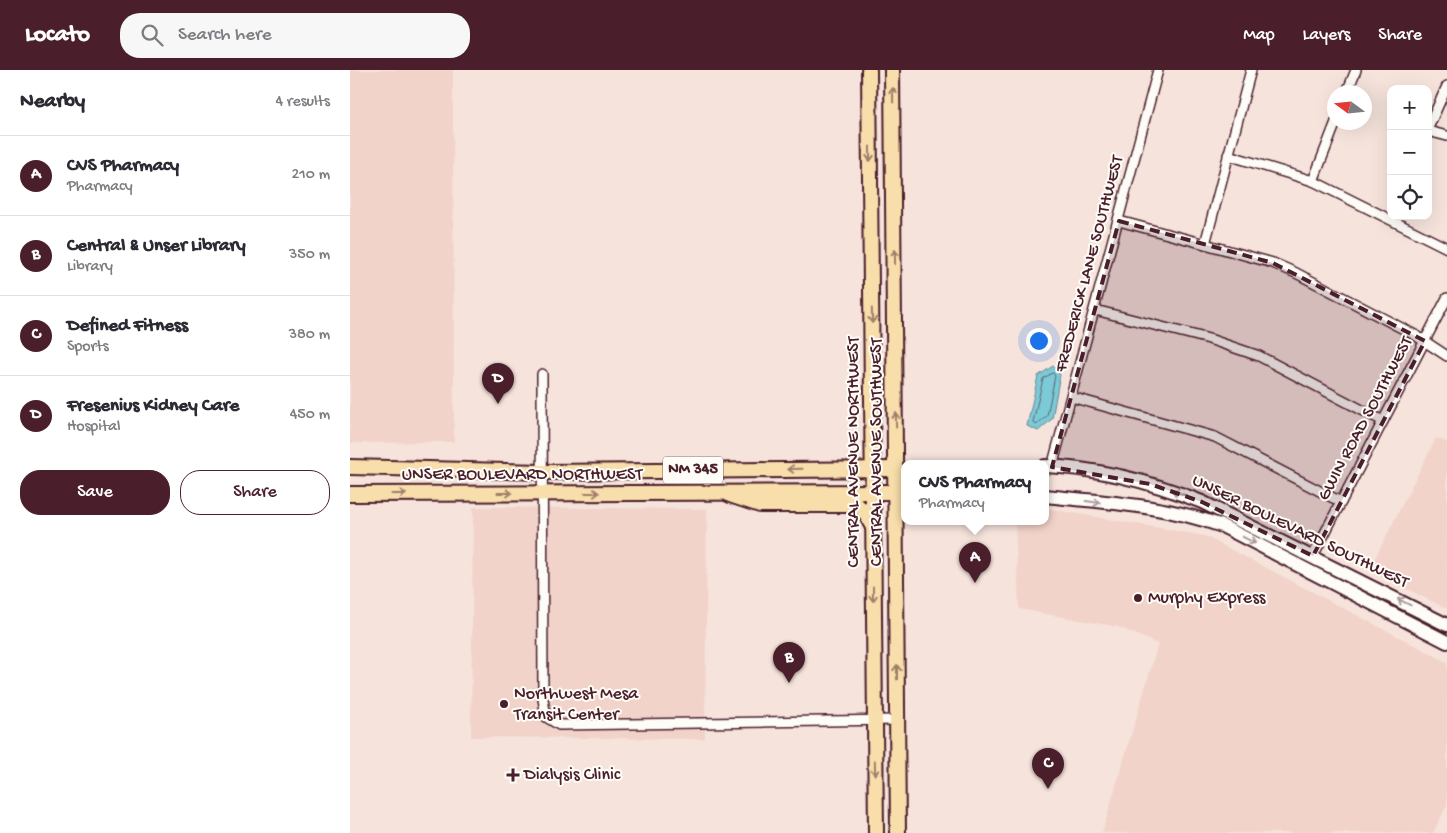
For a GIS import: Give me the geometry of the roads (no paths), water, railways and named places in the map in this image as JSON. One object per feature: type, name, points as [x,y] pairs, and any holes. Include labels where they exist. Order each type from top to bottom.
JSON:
[{"type":"main road","name":"CENTRAL AVENUE NORTHWEST","points":[[869,70],[876,833]]},
{"type":"main road","name":"CENTRAL AVENUE SOUTHWEST","points":[[892,70],[901,469],[897,720],[898,833]]},
{"type":"main road","name":"UNSER BOULEVARD NORTHWEST","points":[[350,467],[543,472],[873,469]]},
{"type":"main road","name":"UNSER BOULEVARD SOUTHWEST","points":[[1049,467],[1110,474],[1176,492],[1232,515],[1447,625]]},
{"type":"main road","name":"NM 345","points":[[873,469],[901,469]]},
{"type":"main road","name":"NM 345","points":[[874,491],[901,492]]},
{"type":"main road","name":"UNSER BOULEVARD NORTHWEST","points":[[350,494],[874,491]]},
{"type":"main road","points":[[717,492],[760,504],[857,505],[864,511],[874,528]]},
{"type":"main road","name":"UNSER BOULEVARD SOUTHWEST","points":[[1049,496],[1156,508],[1222,526],[1447,642]]},
{"type":"street","name":"FREDERICK LANE SOUTHWEST","points":[[1049,464],[1095,310],[1158,70]]},
{"type":"street","points":[[1205,244],[1251,70]]},
{"type":"street","points":[[1351,85],[1356,70]]},
{"type":"street","points":[[1432,121],[1447,86]]},
{"type":"street","points":[[1313,181],[1333,130]]},
{"type":"street","points":[[1432,131],[1447,136]]},
{"type":"street","points":[[1228,156],[1313,181],[1447,248]]},
{"type":"street","points":[[1119,221],[1205,244],[1273,264],[1296,273],[1425,341],[1447,356]]},
{"type":"street","name":"GWIN ROAD SOUTHWEST","points":[[1313,556],[1447,298]]},
{"type":"street","points":[[1095,310],[1209,339],[1253,354],[1383,421]]},
{"type":"street","points":[[542,374],[543,704],[546,717],[551,722],[559,725],[897,720]]},
{"type":"street","points":[[1070,397],[1215,437],[1341,502]]},
{"type":"water","points":[[1053,366],[1060,374],[1052,419],[1038,431],[1027,426],[1038,376]]},
{"type":"place","name":"Fresenius Kidney Care","points":[[498,404]]},
{"type":"place","name":"CVS Pharmacy","points":[[975,583]]},
{"type":"place","name":"Murphy Express","points":[[1138,598]]},
{"type":"place","name":"Central & Unser Library","points":[[789,683]]},
{"type":"place","name":"Northwest Mesa Transit Center","points":[[504,704]]},
{"type":"place","name":"Dialysis Clinic","points":[[513,775]]},
{"type":"place","name":"Defined Fitness","points":[[1048,789]]}]
